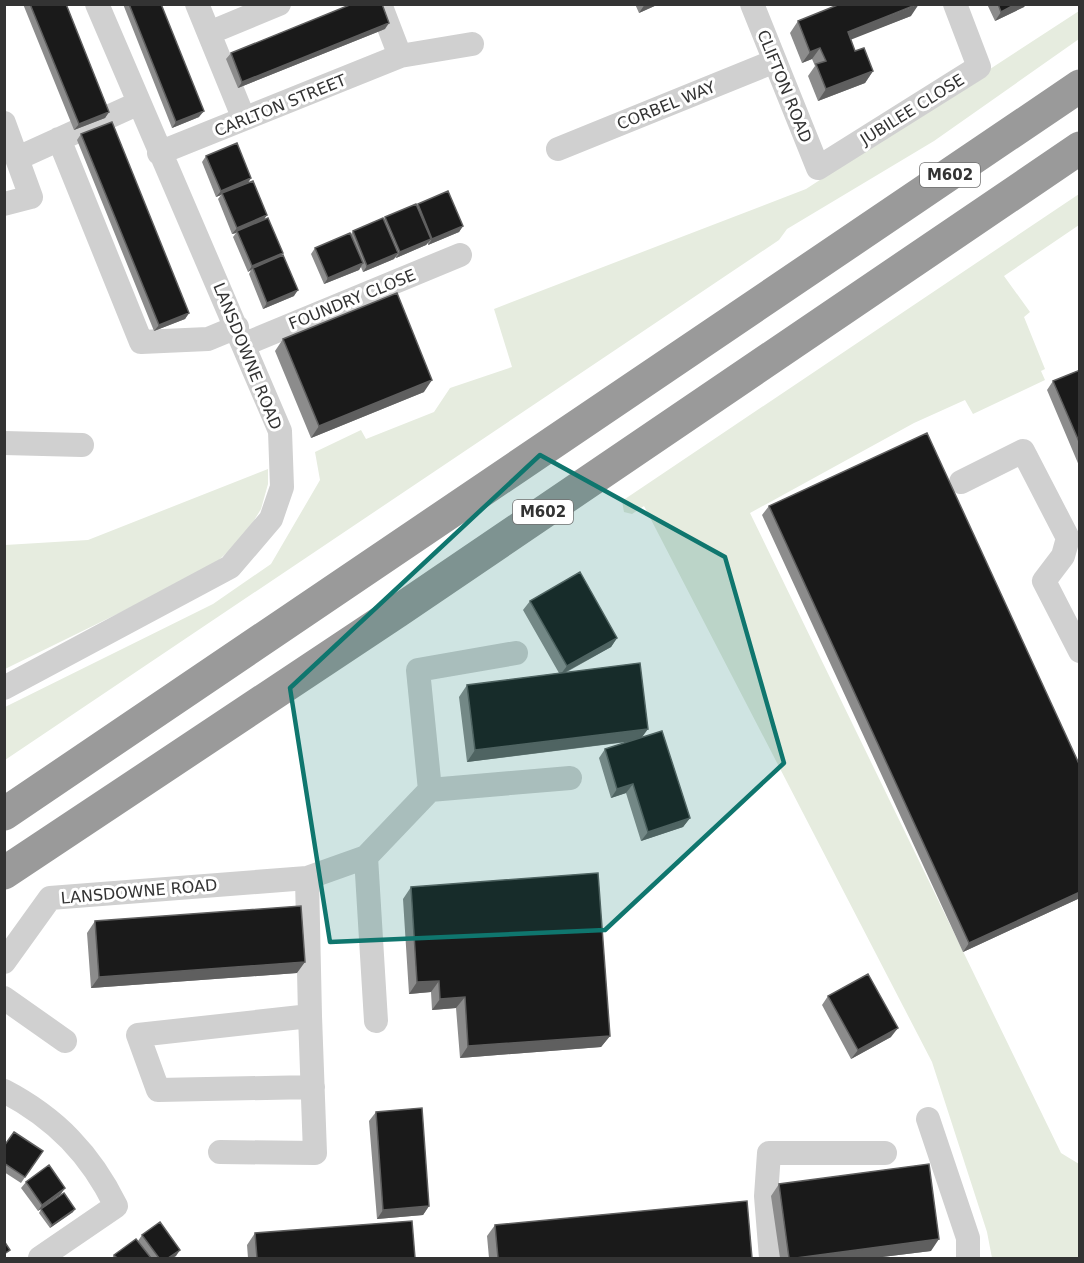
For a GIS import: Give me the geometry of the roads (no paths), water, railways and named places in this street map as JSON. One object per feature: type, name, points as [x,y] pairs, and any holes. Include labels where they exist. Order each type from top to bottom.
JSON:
[{"type":"highway","name":"M602","points":[[4,814],[1080,86]]},
{"type":"highway","name":"M602","points":[[4,873],[398,611],[1080,148]]},
{"type":"street","name":"LANSDOWNE ROAD","points":[[4,688],[230,567],[271,519],[282,487],[280,431],[241,335],[159,153],[97,4]]},
{"type":"street","points":[[197,4],[244,119]]},
{"type":"street","points":[[209,33],[279,4]]},
{"type":"street","points":[[380,4],[400,57]]},
{"type":"street","name":"CLIFTON ROAD","points":[[752,4],[818,168]]},
{"type":"street","name":"JUBILEE CLOSE","points":[[818,168],[979,67],[955,4]]},
{"type":"street","name":"CARLTON STREET","points":[[159,153],[400,57],[472,44]]},
{"type":"street","name":"CORBEL WAY","points":[[558,149],[775,61]]},
{"type":"street","points":[[18,158],[139,103]]},
{"type":"street","points":[[4,123],[31,197],[4,204]]},
{"type":"street","name":"FOUNDRY CLOSE","points":[[59,139],[141,342],[241,335],[460,255]]},
{"type":"street","points":[[4,443],[82,445]]},
{"type":"street","points":[[961,482],[1023,451],[1068,538],[1063,556],[1044,581],[1080,651]]},
{"type":"street","points":[[430,790],[418,670],[516,653]]},
{"type":"street","points":[[376,1022],[366,857],[430,790],[570,778]]},
{"type":"street","name":"LANSDOWNE ROAD","points":[[4,962],[50,898],[307,878],[366,857]]},
{"type":"street","points":[[220,1152],[315,1153],[307,878]]},
{"type":"street","points":[[4,998],[64,1041]]},
{"type":"street","points":[[310,1016],[138,1035],[158,1090],[313,1086]]},
{"type":"street","points":[[4,1091],[44,1114],[79,1147],[106,1185],[116,1206],[48,1256]]},
{"type":"street","points":[[927,1119],[968,1238],[968,1258]]},
{"type":"street","points":[[771,1258],[766,1196],[769,1153],[885,1153]]}]
